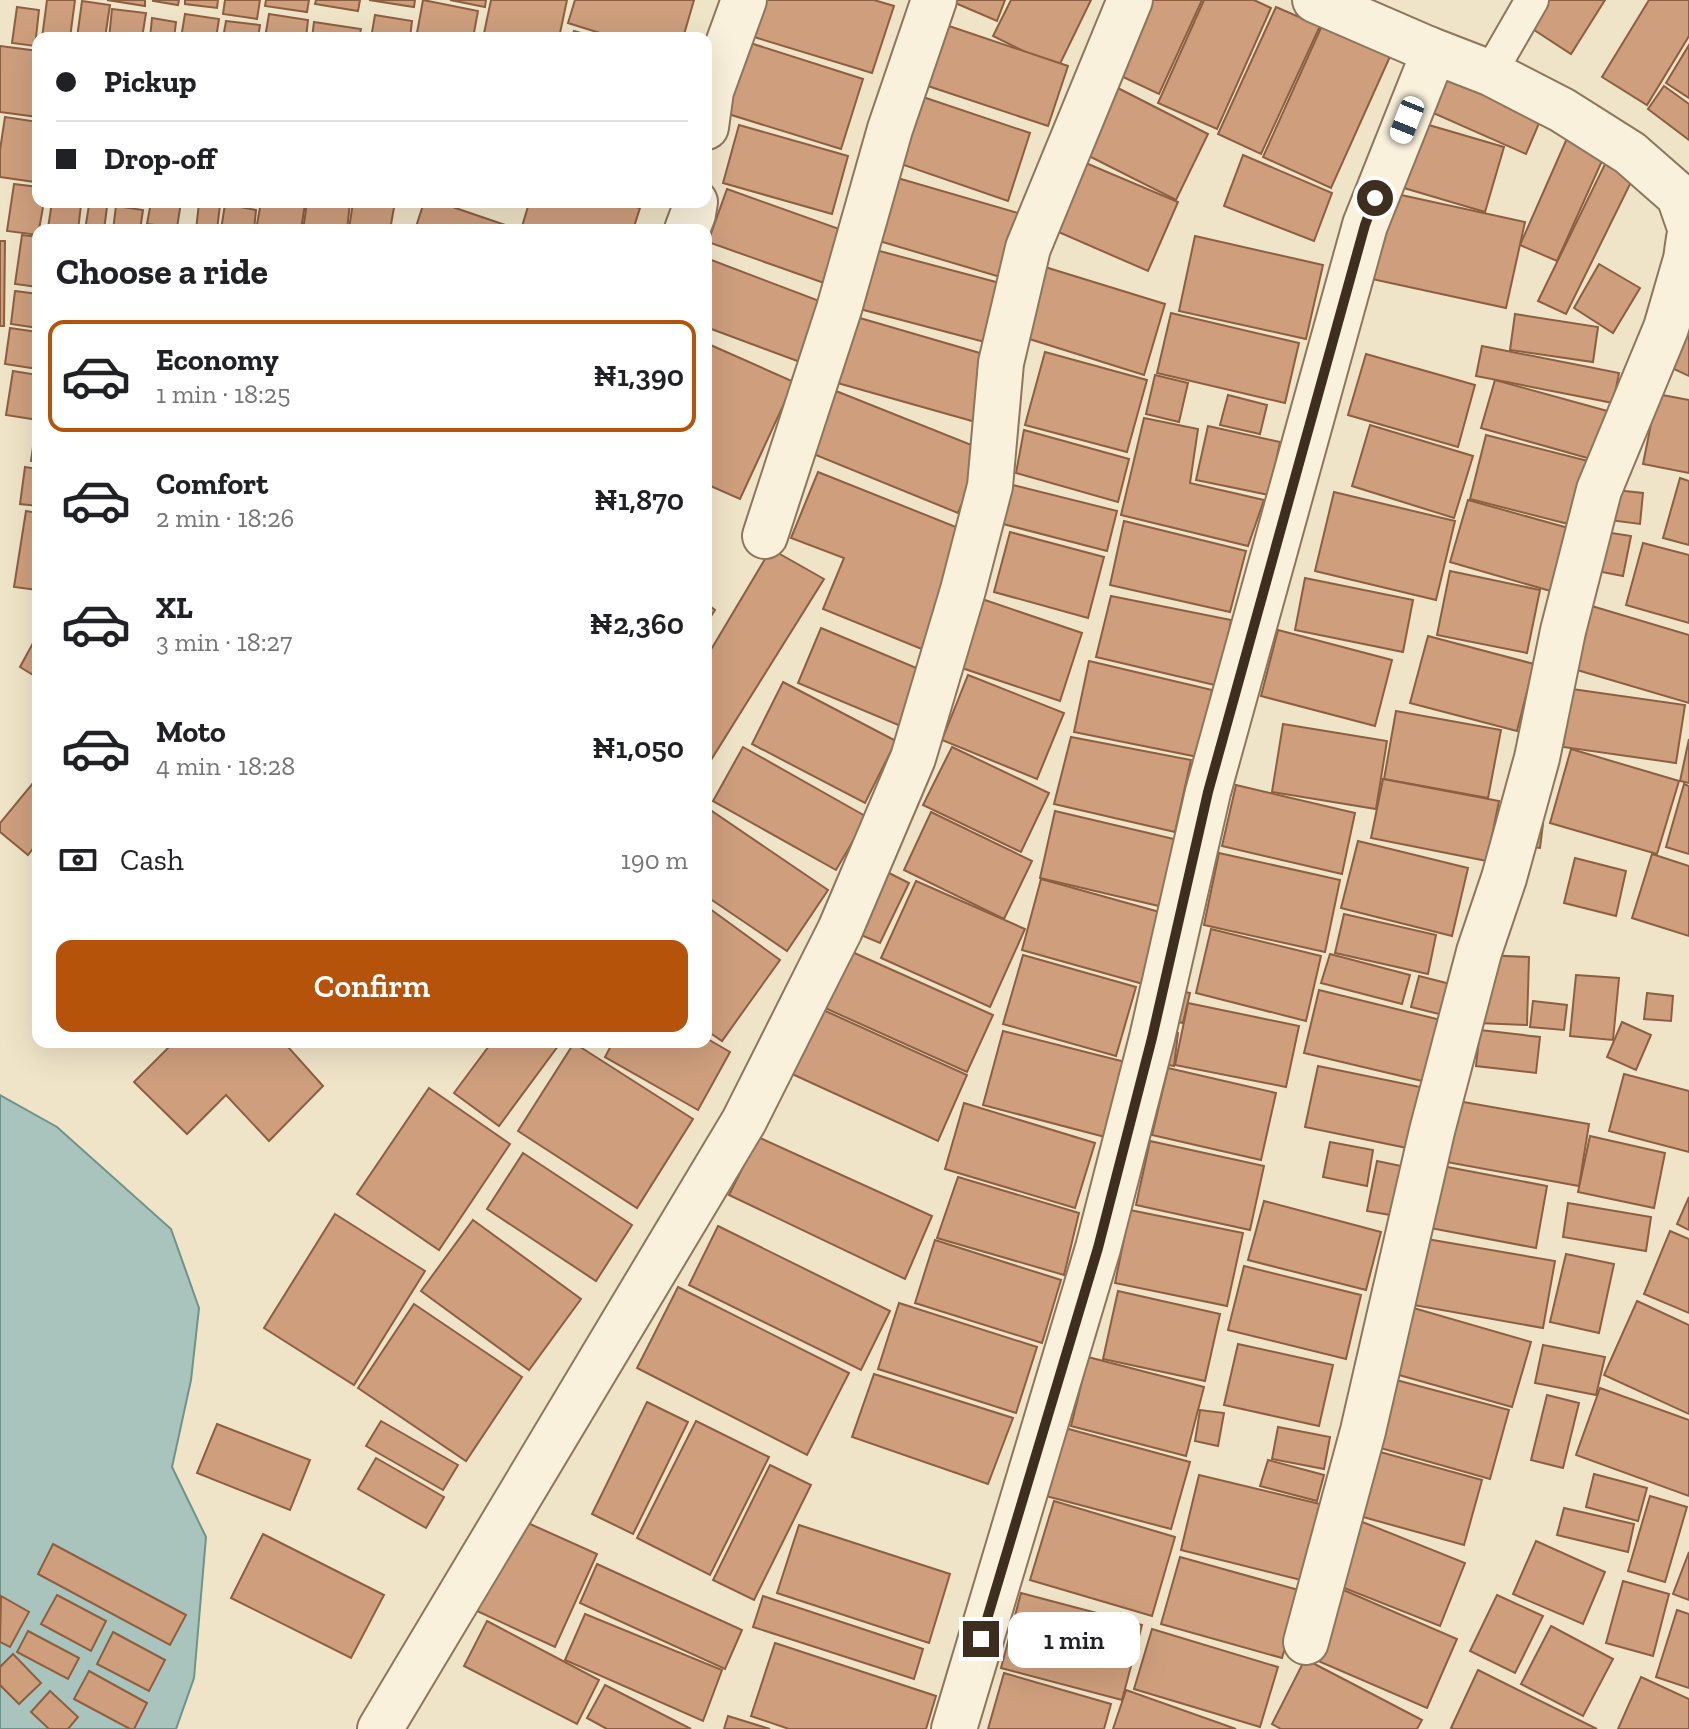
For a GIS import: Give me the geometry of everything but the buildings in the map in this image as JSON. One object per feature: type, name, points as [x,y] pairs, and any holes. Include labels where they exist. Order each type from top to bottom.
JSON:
[{"type":"street","points":[[712,88],[744,0]]},
{"type":"street","points":[[765,536],[839,309],[890,129],[934,0]]},
{"type":"street","points":[[380,1729],[744,1121],[840,930],[913,758],[963,590],[990,486],[1001,363],[1028,248],[1130,0]]},
{"type":"street","points":[[1315,0],[1490,73],[1562,110],[1630,153],[1679,196],[1689,225]]},
{"type":"street","points":[[954,1729],[1098,1248],[1152,1038],[1208,792],[1365,225],[1428,67],[1428,49]]},
{"type":"street","points":[[1306,1642],[1363,1431],[1432,1131],[1479,952],[1504,878],[1537,758],[1563,631],[1599,490],[1666,328],[1689,238]]},
{"type":"lane","points":[[1490,73],[1532,0]]},
{"type":"water","points":[[0,1095],[57,1127],[171,1229],[199,1308],[191,1380],[172,1467],[206,1537],[194,1678],[176,1729],[0,1729]]},
{"type":"route","points":[[981,1639],[1098,1248],[1152,1038],[1208,792],[1375,198]]}]
